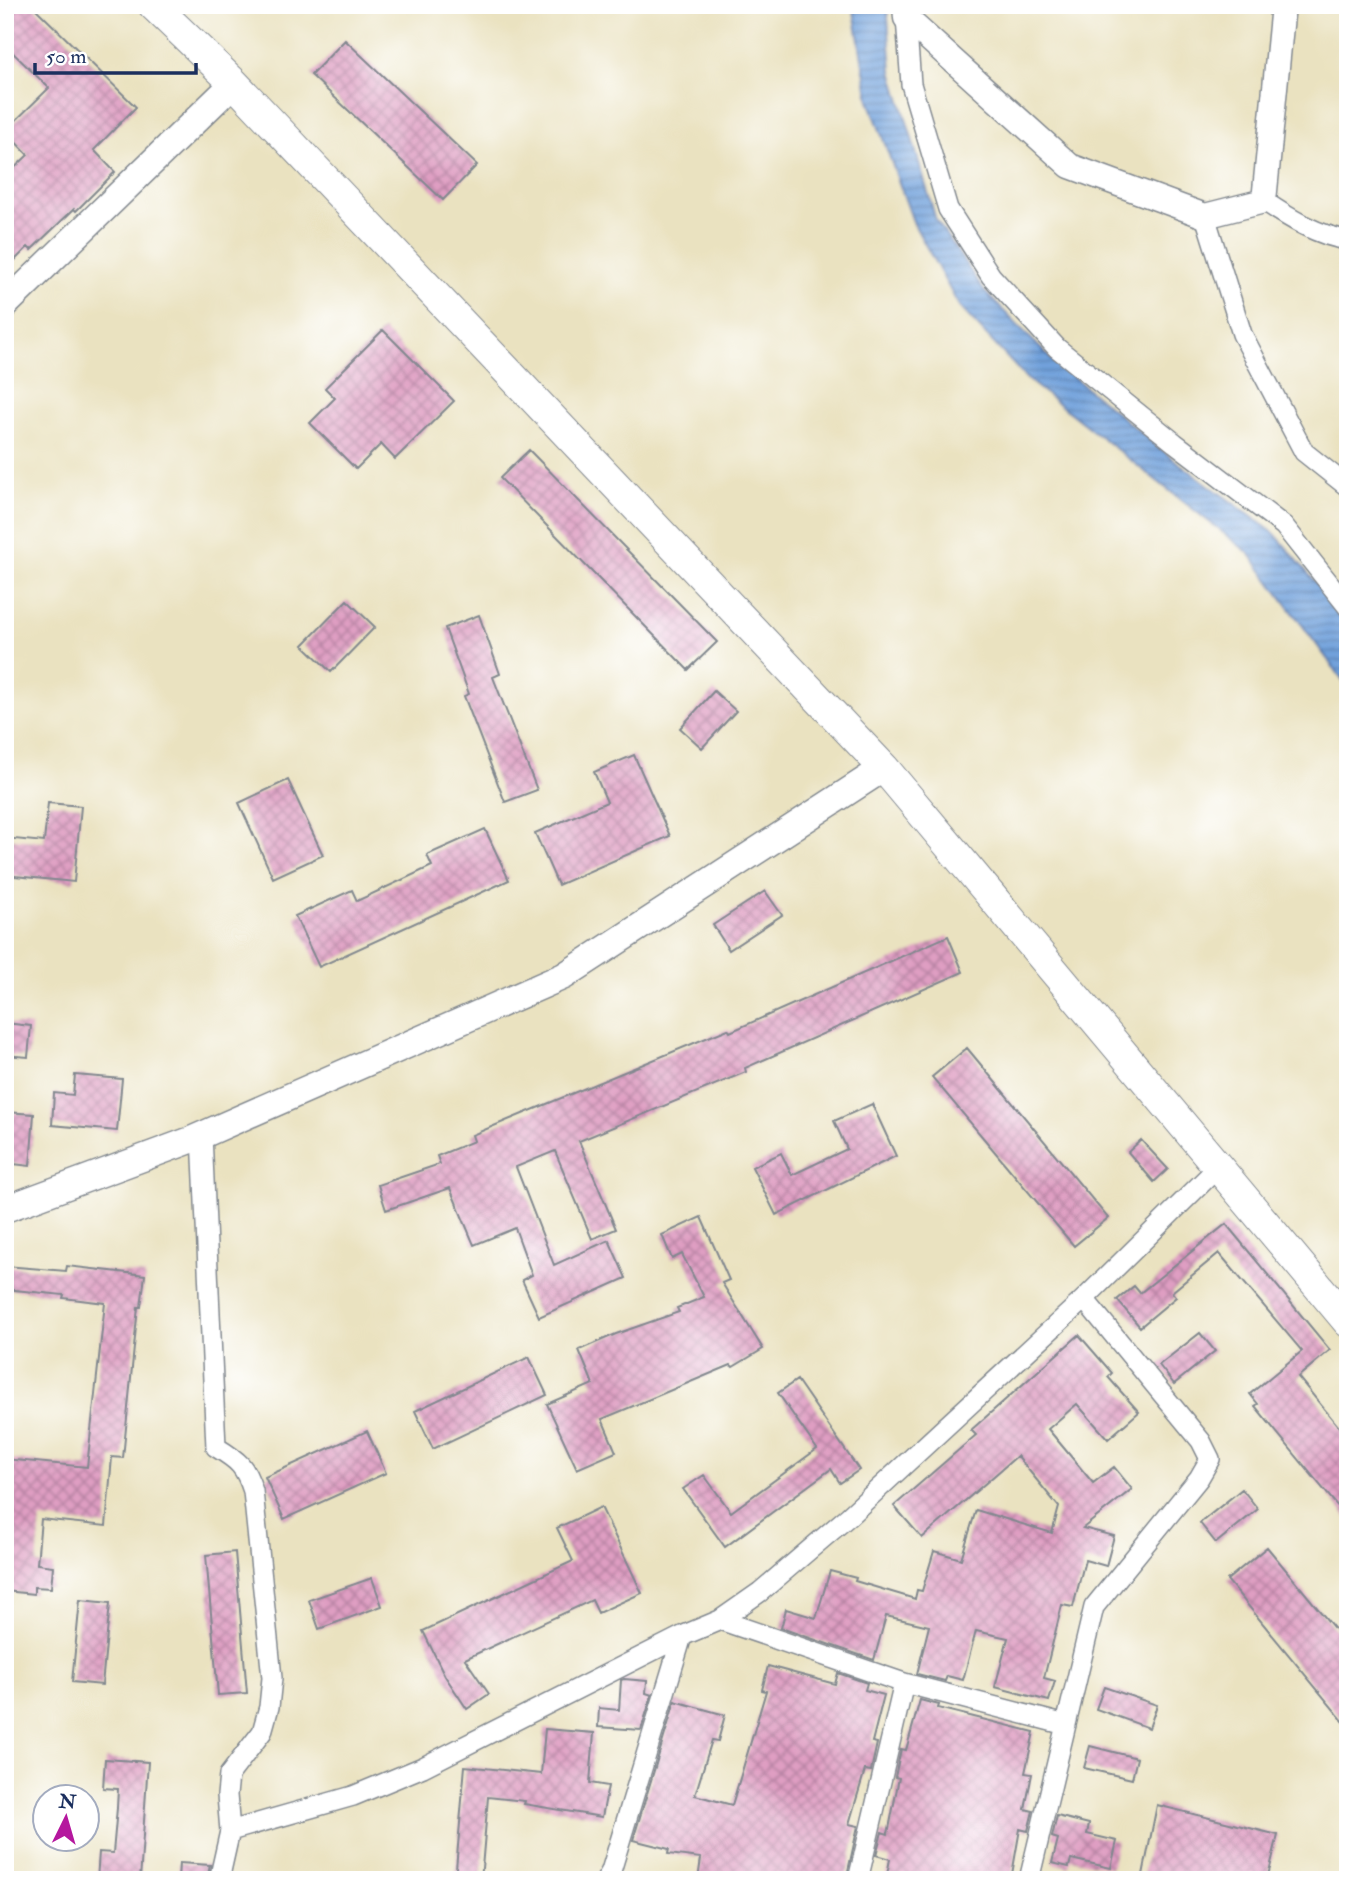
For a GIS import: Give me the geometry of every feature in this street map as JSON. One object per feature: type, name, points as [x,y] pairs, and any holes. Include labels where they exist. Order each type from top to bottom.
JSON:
[{"type":"main road","points":[[153,5],[234,83],[884,768],[1348,1322]]},
{"type":"main road","points":[[5,305],[234,83]]},
{"type":"main road","points":[[5,1209],[202,1135],[564,976],[884,768]]},
{"type":"street","points":[[1264,201],[1283,5]]},
{"type":"street","points":[[906,12],[1070,166],[1205,216],[1264,201],[1286,216],[1333,238],[1348,240]]},
{"type":"street","points":[[906,12],[911,84],[948,209],[991,276],[1057,348],[1284,526],[1348,607]]},
{"type":"street","points":[[1205,216],[1242,334],[1304,452],[1348,487]]},
{"type":"street","points":[[202,1135],[216,1447],[236,1459],[246,1469],[253,1491],[272,1678],[270,1707],[262,1732],[229,1776],[230,1830],[219,1880]]},
{"type":"street","points":[[230,1830],[353,1796],[423,1767],[682,1636],[720,1620],[760,1592],[849,1516],[1084,1299],[1218,1167]]},
{"type":"street","points":[[1030,1880],[1094,1607],[1199,1478],[1210,1459],[1200,1441],[1084,1299]]},
{"type":"street","points":[[720,1620],[904,1683],[1066,1725]]},
{"type":"street","points":[[606,1880],[682,1636]]},
{"type":"street","points":[[858,1880],[904,1683]]},
{"type":"water","points":[[853,5],[887,5],[892,71],[936,220],[984,291],[1050,358],[1168,455],[1275,534],[1328,597],[1348,628],[1348,687],[1249,553],[1027,379],[959,306],[914,224],[869,100]]},
{"type":"building","points":[[5,5],[32,5],[136,107],[94,150],[115,172],[76,211],[74,209],[31,250],[28,247],[5,270],[5,177],[28,155],[5,131],[49,88],[5,45]]},
{"type":"building","points":[[345,40],[477,165],[443,200],[311,75]]},
{"type":"building","points":[[383,330],[454,401],[395,459],[381,444],[356,469],[310,423],[335,398],[325,388]]},
{"type":"building","points":[[529,450],[717,642],[688,670],[500,478]]},
{"type":"building","points":[[347,600],[375,627],[331,672],[303,645]]},
{"type":"building","points":[[479,615],[500,674],[493,677],[537,790],[505,802],[464,696],[469,694],[445,628]]},
{"type":"building","points":[[714,691],[736,711],[702,748],[680,728]]},
{"type":"building","points":[[634,755],[670,836],[558,885],[535,833],[607,802],[594,772]]},
{"type":"building","points":[[288,780],[323,855],[273,878],[239,803]]},
{"type":"building","points":[[48,803],[81,806],[74,882],[5,875],[5,838],[44,842]]},
{"type":"building","points":[[485,829],[509,880],[319,967],[295,916],[352,890],[357,901],[432,866],[427,855]]},
{"type":"building","points":[[765,891],[782,915],[729,950],[713,925]]},
{"type":"building","points":[[948,936],[963,972],[745,1068],[746,1072],[579,1141],[616,1229],[592,1239],[555,1151],[516,1167],[554,1265],[609,1240],[626,1278],[539,1317],[522,1280],[532,1275],[515,1228],[474,1245],[450,1188],[386,1210],[378,1185],[440,1164],[437,1156],[474,1141],[472,1135],[728,1029],[730,1032]]},
{"type":"building","points":[[5,1023],[31,1026],[28,1057],[5,1055]]},
{"type":"building","points":[[967,1048],[1108,1218],[1074,1246],[932,1077]]},
{"type":"building","points":[[75,1075],[122,1079],[117,1131],[52,1125],[54,1093],[73,1095]]},
{"type":"building","points":[[872,1104],[896,1156],[776,1215],[752,1167],[781,1153],[792,1175],[847,1149],[834,1121]]},
{"type":"building","points":[[5,1112],[34,1114],[30,1166],[5,1163]]},
{"type":"building","points":[[1141,1140],[1168,1169],[1154,1182],[1128,1152]]},
{"type":"building","points":[[701,1217],[729,1280],[722,1283],[763,1349],[733,1367],[731,1365],[602,1419],[616,1452],[577,1469],[547,1404],[593,1384],[579,1350],[679,1312],[677,1308],[704,1297],[682,1254],[672,1259],[662,1235]]},
{"type":"building","points":[[1226,1224],[1330,1350],[1298,1377],[1348,1438],[1348,1519],[1255,1406],[1258,1404],[1250,1394],[1302,1351],[1219,1253],[1172,1292],[1176,1297],[1140,1327],[1117,1300],[1134,1286],[1140,1293]]},
{"type":"building","points":[[5,1266],[66,1271],[67,1266],[145,1275],[141,1307],[138,1307],[123,1458],[112,1457],[106,1526],[41,1519],[37,1564],[53,1566],[51,1588],[34,1587],[34,1594],[5,1591],[5,1459],[87,1467],[105,1303],[63,1298],[64,1295],[5,1289]]},
{"type":"building","points":[[1200,1333],[1215,1351],[1174,1384],[1159,1365]]},
{"type":"building","points":[[1079,1335],[1112,1373],[1108,1377],[1139,1412],[1108,1439],[1077,1404],[1048,1429],[1093,1483],[1114,1467],[1132,1489],[1083,1528],[1114,1536],[1106,1566],[1085,1560],[1073,1607],[1062,1605],[1044,1678],[1055,1681],[1049,1701],[995,1687],[1008,1638],[976,1631],[963,1680],[947,1676],[945,1681],[917,1674],[929,1626],[886,1616],[874,1660],[781,1628],[786,1609],[816,1618],[830,1571],[915,1599],[917,1590],[922,1591],[934,1551],[961,1559],[976,1510],[1052,1533],[1059,1507],[1017,1456],[922,1538],[894,1506],[976,1435],[971,1430]]},
{"type":"building","points":[[529,1357],[547,1395],[433,1449],[415,1411]]},
{"type":"building","points":[[797,1380],[859,1470],[840,1483],[831,1469],[725,1547],[683,1489],[704,1475],[731,1512],[817,1449],[778,1393]]},
{"type":"building","points":[[367,1431],[386,1473],[284,1519],[265,1477]]},
{"type":"building","points":[[1242,1489],[1258,1509],[1216,1543],[1200,1523]]},
{"type":"building","points":[[601,1507],[642,1593],[598,1613],[592,1600],[465,1659],[489,1694],[467,1709],[445,1676],[423,1631],[573,1561],[557,1528]]},
{"type":"building","points":[[1267,1547],[1348,1645],[1348,1727],[1227,1580]]},
{"type":"building","points":[[235,1552],[247,1693],[218,1695],[206,1555]]},
{"type":"building","points":[[372,1578],[382,1606],[319,1629],[309,1600]]},
{"type":"building","points":[[80,1600],[110,1603],[102,1685],[72,1682]]},
{"type":"building","points":[[768,1666],[835,1684],[838,1673],[867,1683],[865,1690],[884,1695],[872,1742],[877,1743],[871,1771],[865,1770],[849,1824],[858,1826],[846,1880],[698,1880],[701,1858],[668,1854],[669,1849],[633,1840],[675,1701],[725,1715],[718,1741],[712,1740],[695,1795],[732,1805],[766,1691],[762,1690]]},
{"type":"building","points":[[621,1680],[647,1681],[646,1693],[652,1695],[641,1730],[598,1727],[599,1708],[619,1710]]},
{"type":"building","points":[[1104,1687],[1157,1705],[1149,1728],[1096,1709]]},
{"type":"building","points":[[920,1700],[939,1705],[938,1708],[1034,1732],[1025,1773],[1032,1774],[1025,1809],[1033,1811],[1028,1831],[1020,1829],[1011,1880],[969,1876],[969,1880],[886,1880],[890,1859],[876,1855],[882,1832],[888,1834],[899,1778],[895,1777],[901,1749],[906,1750]]},
{"type":"building","points":[[545,1729],[594,1733],[590,1783],[608,1786],[602,1817],[524,1804],[525,1801],[488,1797],[481,1880],[455,1880],[465,1766],[541,1774]]},
{"type":"building","points":[[1090,1746],[1137,1758],[1132,1779],[1084,1768]]},
{"type":"building","points":[[105,1759],[148,1762],[140,1880],[97,1880],[99,1854],[113,1853],[117,1808],[118,1789],[103,1788]]},
{"type":"building","points":[[1157,1805],[1278,1835],[1267,1880],[1168,1880],[1143,1875]]},
{"type":"building","points":[[1057,1816],[1089,1824],[1087,1834],[1117,1841],[1111,1868],[1071,1859],[1069,1867],[1052,1863],[1058,1839],[1052,1837]]},
{"type":"building","points":[[179,1863],[210,1865],[207,1880],[178,1880]]}]
